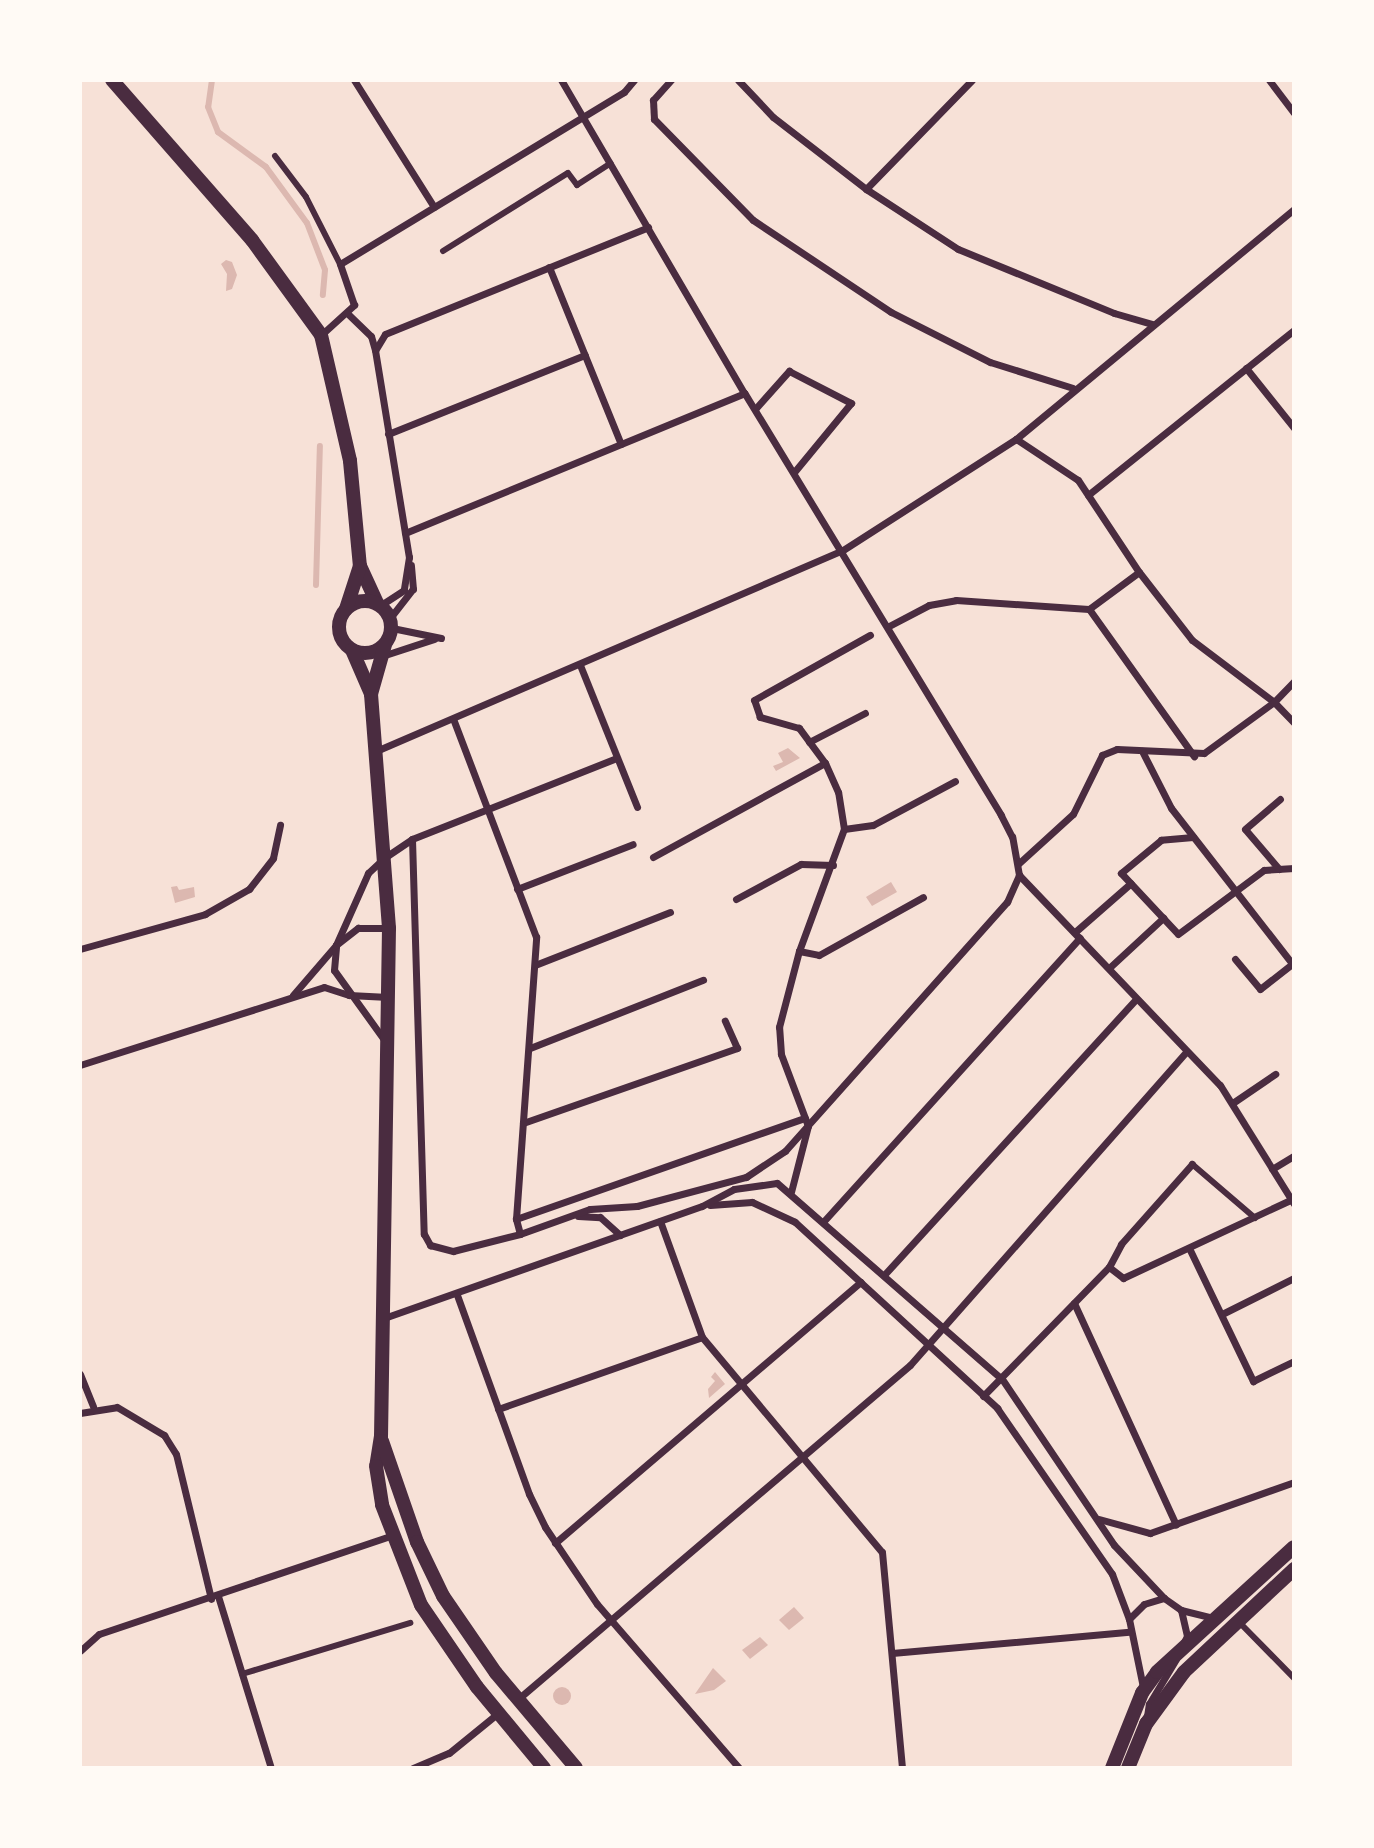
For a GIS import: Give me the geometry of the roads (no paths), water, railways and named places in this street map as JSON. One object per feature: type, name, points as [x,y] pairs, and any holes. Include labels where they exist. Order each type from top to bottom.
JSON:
[{"type":"main road","points":[[112,80],[252,240],[321,335],[350,461],[360,566],[391,623],[371,694]]},
{"type":"main road","points":[[360,566],[339,631],[352,650],[371,694],[389,929],[380,1319],[381,1436],[376,1466],[391,1535],[421,1605],[498,1713],[544,1768]]},
{"type":"main road","points":[[346,609],[366,600],[379,604]]},
{"type":"main road","points":[[352,650],[383,651]]},
{"type":"main road","points":[[381,1436],[417,1542],[443,1596],[517,1699],[576,1768]]},
{"type":"main road","points":[[1112,1768],[1142,1693],[1179,1651],[1293,1546]]},
{"type":"main road","points":[[1128,1768],[1133,1745],[1184,1672],[1293,1569]]},
{"type":"street","points":[[354,80],[434,207]]},
{"type":"street","points":[[561,80],[744,393],[795,471],[1001,815],[1020,875],[1234,1102],[1292,1202],[1123,1278],[1109,1267]]},
{"type":"street","points":[[340,264],[624,92],[634,80]]},
{"type":"street","points":[[671,80],[653,100],[654,119],[753,220],[891,313],[989,362],[1073,388]]},
{"type":"street","points":[[738,80],[774,117],[866,188],[958,249],[1114,313],[1152,324]]},
{"type":"street","points":[[866,188],[972,80]]},
{"type":"street","points":[[1269,80],[1293,113]]},
{"type":"street","points":[[275,156],[306,197],[340,264],[354,305],[321,335]]},
{"type":"street","points":[[443,251],[568,173],[577,185],[611,163]]},
{"type":"street","points":[[376,751],[843,550],[1016,439],[1073,388],[1292,214]]},
{"type":"street","points":[[375,350],[385,334],[648,227]]},
{"type":"street","points":[[548,267],[621,444]]},
{"type":"street","points":[[347,313],[372,335],[409,557],[416,581],[408,599],[391,623],[438,639],[383,651]]},
{"type":"street","points":[[1088,495],[1293,330]]},
{"type":"street","points":[[388,434],[584,355]]},
{"type":"street","points":[[1246,368],[1293,428]]},
{"type":"street","points":[[756,408],[789,370],[851,403],[795,471]]},
{"type":"street","points":[[405,533],[744,393]]},
{"type":"street","points":[[1016,439],[1078,480],[1139,572],[1192,640],[1275,702],[1293,723]]},
{"type":"street","points":[[379,604],[404,590],[409,557]]},
{"type":"street","points":[[889,626],[929,605],[956,600],[1089,609],[1139,572]]},
{"type":"street","points":[[1089,609],[1194,755]]},
{"type":"street","points":[[791,1192],[806,1122],[784,1064],[779,1027],[799,951],[844,830],[838,792],[825,763],[799,728],[760,717],[754,700],[870,635]]},
{"type":"street","points":[[580,665],[636,807]]},
{"type":"street","points":[[1018,864],[1073,814],[1102,755],[1117,749],[1194,755],[1275,702],[1293,681]]},
{"type":"street","points":[[809,742],[865,713]]},
{"type":"street","points":[[453,719],[485,810],[536,937],[516,1219],[520,1234]]},
{"type":"street","points":[[1142,751],[1171,808],[1293,965],[1260,989],[1235,959]]},
{"type":"street","points":[[387,1044],[349,995],[334,970],[336,945],[368,873],[412,839],[617,758]]},
{"type":"street","points":[[653,857],[825,763]]},
{"type":"street","points":[[844,830],[873,825],[955,781]]},
{"type":"street","points":[[1279,869],[1245,829],[1280,799]]},
{"type":"street","points":[[80,950],[205,914],[249,889],[273,858],[280,825]]},
{"type":"street","points":[[1194,837],[1161,840],[1121,873],[1178,934],[1265,870],[1293,868]]},
{"type":"street","points":[[412,839],[424,1234],[430,1245],[453,1251],[520,1234],[577,1216],[590,1209],[637,1206],[746,1177],[785,1151],[806,1122],[1007,902],[1020,875]]},
{"type":"street","points":[[517,889],[633,844]]},
{"type":"street","points":[[736,899],[801,864],[833,865]]},
{"type":"street","points":[[823,1222],[1077,935],[1131,883]]},
{"type":"street","points":[[799,951],[819,955],[923,897]]},
{"type":"street","points":[[534,965],[670,912]]},
{"type":"street","points":[[1109,968],[1163,918]]},
{"type":"street","points":[[293,995],[336,945],[358,928],[389,929]]},
{"type":"street","points":[[530,1048],[703,980]]},
{"type":"street","points":[[80,1065],[222,1023],[293,995],[324,987],[349,995],[388,997]]},
{"type":"street","points":[[884,1275],[1136,999]]},
{"type":"street","points":[[523,1124],[737,1048],[725,1021]]},
{"type":"street","points":[[517,1699],[927,1345],[940,1326],[1186,1052]]},
{"type":"street","points":[[1234,1102],[1275,1074]]},
{"type":"street","points":[[516,1219],[806,1122]]},
{"type":"street","points":[[1272,1169],[1293,1156]]},
{"type":"street","points":[[983,1396],[1109,1267],[1121,1244],[1192,1164],[1255,1218]]},
{"type":"street","points":[[380,1319],[457,1295],[702,1206],[734,1189],[760,1183],[777,1183],[791,1192],[1002,1379],[1114,1545],[1164,1598],[1181,1610],[1214,1618]]},
{"type":"street","points":[[702,1206],[752,1202],[773,1209],[795,1222],[997,1408],[1105,1563],[1129,1619],[1129,1632],[1140,1664],[1142,1693]]},
{"type":"street","points":[[577,1216],[600,1217],[621,1235]]},
{"type":"street","points":[[660,1221],[702,1337],[803,1454],[882,1552],[902,1768]]},
{"type":"street","points":[[1189,1248],[1253,1381],[1293,1361]]},
{"type":"street","points":[[1222,1314],[1293,1278]]},
{"type":"street","points":[[555,1543],[861,1282]]},
{"type":"street","points":[[457,1295],[529,1494],[555,1543],[610,1619],[739,1768]]},
{"type":"street","points":[[1074,1303],[1177,1525]]},
{"type":"street","points":[[498,1409],[702,1337]]},
{"type":"street","points":[[80,1374],[93,1407]]},
{"type":"street","points":[[80,1413],[93,1407],[128,1412],[164,1435],[176,1454],[215,1598],[271,1768]]},
{"type":"street","points":[[1099,1520],[1150,1533],[1293,1482]]},
{"type":"street","points":[[80,1651],[99,1634],[215,1598],[391,1535]]},
{"type":"street","points":[[1129,1619],[1144,1604],[1164,1598]]},
{"type":"street","points":[[1146,1724],[1149,1704],[1171,1673],[1187,1636],[1181,1610]]},
{"type":"street","points":[[1237,1620],[1293,1678]]},
{"type":"street","points":[[242,1674],[410,1623]]},
{"type":"street","points":[[892,1653],[1129,1632]]},
{"type":"street","points":[[414,1768],[449,1753],[498,1713]]},
{"type":"waterway","points":[[212,80],[208,107],[218,132],[266,167],[307,223],[325,270],[323,295]]},
{"type":"waterway","points":[[316,585],[320,446]]}]
